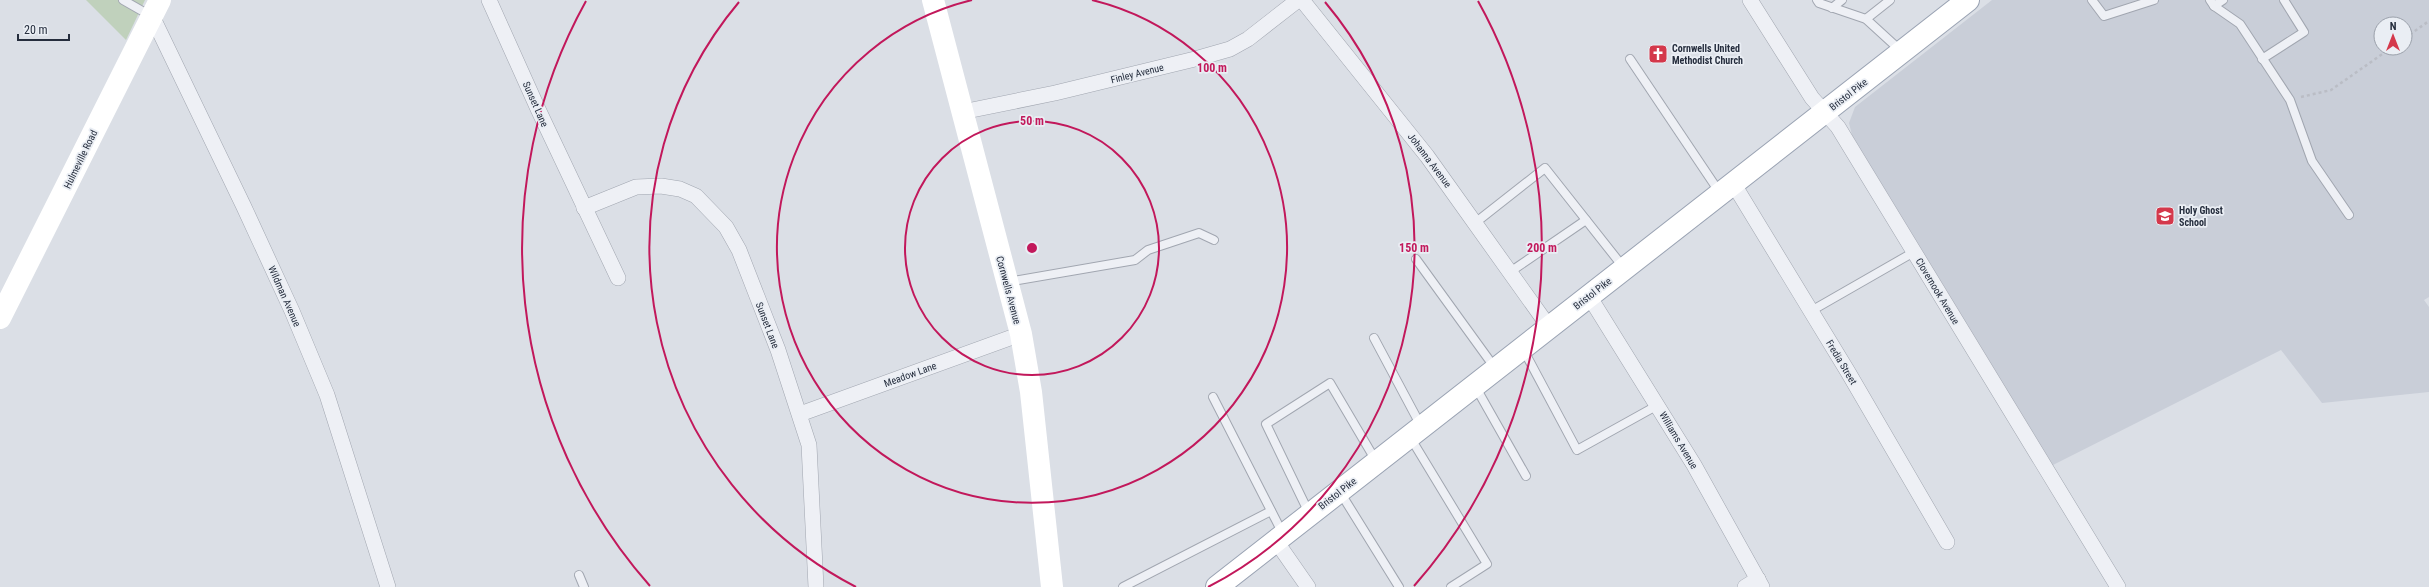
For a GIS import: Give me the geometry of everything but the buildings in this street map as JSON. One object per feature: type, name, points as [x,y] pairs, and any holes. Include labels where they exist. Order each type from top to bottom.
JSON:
[{"type":"main road","name":"Cornwells Avenue","points":[[933,0],[1020,334],[1031,392],[1051,587]]},
{"type":"main road","name":"Bristol Pike","points":[[1218,587],[1309,514],[1968,0]]},
{"type":"main road","name":"Hulmeville Road","points":[[0,318],[156,8]]},
{"type":"street","name":"Sunset Lane","points":[[489,0],[584,208],[618,278]]},
{"type":"street","name":"Finley Avenue","points":[[962,112],[1062,92],[1230,49],[1248,39],[1298,0]]},
{"type":"street","name":"Johanna Avenue","points":[[1302,0],[1428,156],[1549,327]]},
{"type":"street","name":"Clovernook Avenue","points":[[1750,0],[1809,93],[1838,127],[2118,587]]},
{"type":"street","name":"Wildman Avenue","points":[[156,8],[327,395],[388,587]]},
{"type":"street","name":"Sunset Lane","points":[[584,208],[636,187],[661,186],[687,191],[696,196],[712,210],[726,227],[739,250],[800,414],[809,445],[816,587]]},
{"type":"street","name":"Fredia Street","points":[[1727,188],[1811,311],[1947,542]]},
{"type":"street","name":"Williams Avenue","points":[[1589,296],[1694,465],[1760,583]]},
{"type":"street","name":"Meadow Lane","points":[[800,414],[1020,334]]},
{"type":"street","points":[[1280,538],[1308,587]]},
{"type":"street","points":[[1745,587],[1760,583]]},
{"type":"lane","points":[[123,0],[156,8]]},
{"type":"lane","points":[[1817,0],[1819,3],[1866,19],[1901,52]]},
{"type":"lane","points":[[1832,8],[1842,0]]},
{"type":"lane","points":[[1866,19],[1890,0]]},
{"type":"lane","points":[[2092,0],[2104,16],[2154,0]]},
{"type":"lane","points":[[2212,3],[2223,0]]},
{"type":"lane","points":[[2262,58],[2304,32],[2284,0]]},
{"type":"lane","points":[[2212,3],[2240,24],[2290,100],[2312,161],[2350,215]]},
{"type":"lane","points":[[1630,59],[1727,188]]},
{"type":"lane","points":[[1475,223],[1545,168],[1624,268]]},
{"type":"lane","points":[[1510,272],[1586,220]]},
{"type":"lane","points":[[1006,282],[1135,260],[1148,250],[1199,233],[1214,240]]},
{"type":"lane","points":[[1811,311],[1914,252]]},
{"type":"lane","points":[[1416,259],[1496,369]]},
{"type":"lane","points":[[1374,338],[1416,432],[1487,564],[1451,587]]},
{"type":"lane","points":[[1522,348],[1577,450],[1658,405]]},
{"type":"lane","points":[[1309,514],[1266,424],[1330,383],[1377,462]]},
{"type":"lane","points":[[1475,385],[1526,476]]},
{"type":"lane","points":[[1213,397],[1271,511],[1280,538]]},
{"type":"lane","points":[[1340,491],[1399,587]]},
{"type":"lane","points":[[1123,587],[1271,511]]},
{"type":"lane","points":[[580,575],[584,587]]},
{"type":"path","points":[[2413,32],[2429,21]]},
{"type":"path","points":[[2290,100],[2331,90],[2380,56]]},
{"type":"shaded area","name":"Holy Ghost School","points":[[1992,0],[2429,0],[2429,297],[2424,300],[2429,307],[2429,392],[2322,403],[2281,350],[2053,465],[1852,135],[1849,123],[1855,107]]},
{"type":"green space","points":[[86,0],[145,0],[126,40]]},
{"type":"place","name":"Cornwells United Methodist Church","points":[[1658,54]]},
{"type":"place","name":"Holy Ghost School","points":[[2165,216]]}]
